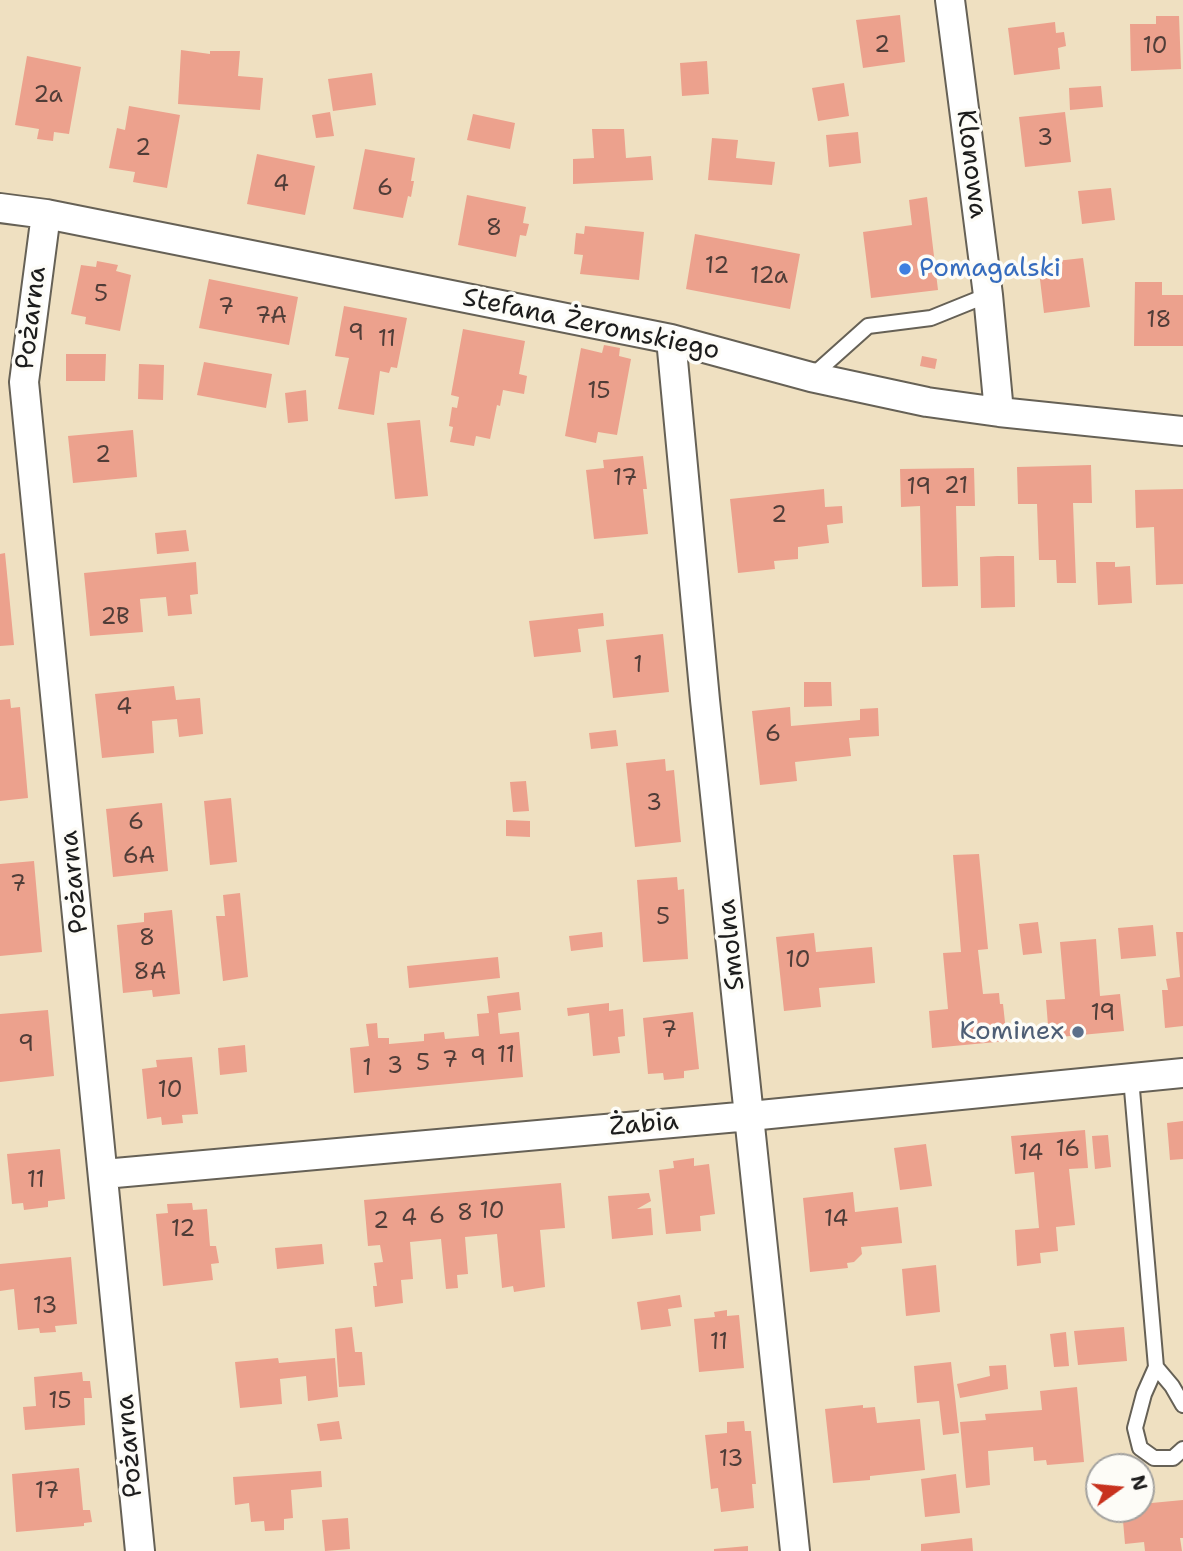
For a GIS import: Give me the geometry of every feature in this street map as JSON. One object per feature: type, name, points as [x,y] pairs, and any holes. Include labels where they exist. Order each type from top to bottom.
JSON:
[{"type":"street","name":"Klonowa","points":[[950,0],[988,295],[999,412]]},
{"type":"street","name":"Stefana Żeromskiego","points":[[0,208],[46,214],[671,339],[811,377],[927,402],[1183,431]]},
{"type":"street","name":"Pożarna","points":[[46,214],[24,382],[140,1551]]},
{"type":"street","name":"Smolna","points":[[671,339],[705,700],[795,1551]]},
{"type":"street","name":"Żabia","points":[[104,1174],[750,1116],[1183,1073]]},
{"type":"lane","points":[[811,377],[868,326],[931,318],[988,295]]},
{"type":"lane","points":[[1131,1078],[1156,1367],[1144,1394],[1135,1428],[1140,1448],[1154,1458],[1174,1458],[1183,1449]]},
{"type":"lane","points":[[1156,1367],[1183,1405]]},
{"type":"building","points":[[900,15],[905,62],[863,68],[856,20]]},
{"type":"building","points":[[1156,16],[1179,16],[1181,69],[1131,71],[1130,24],[1156,24]]},
{"type":"building","points":[[1055,22],[1056,33],[1064,32],[1066,46],[1058,48],[1060,69],[1014,75],[1008,28]]},
{"type":"building","points":[[181,50],[210,54],[210,51],[240,51],[238,76],[263,78],[260,110],[178,104]]},
{"type":"building","points":[[27,56],[81,67],[69,134],[54,132],[53,141],[37,139],[39,129],[15,125]]},
{"type":"building","points":[[707,61],[709,94],[682,96],[680,63]]},
{"type":"building","points":[[372,73],[376,105],[333,111],[328,79]]},
{"type":"building","points":[[844,83],[849,116],[818,121],[812,88]]},
{"type":"building","points":[[1101,86],[1103,107],[1070,110],[1069,88]]},
{"type":"building","points":[[129,106],[180,115],[167,188],[133,182],[135,172],[109,168],[117,128],[125,130]]},
{"type":"building","points":[[330,112],[334,136],[316,138],[312,115]]},
{"type":"building","points":[[1065,112],[1071,162],[1025,167],[1019,117]]},
{"type":"building","points":[[473,114],[515,123],[510,149],[467,140]]},
{"type":"building","points":[[592,129],[624,129],[626,158],[651,156],[653,180],[573,184],[573,159],[594,158]]},
{"type":"building","points":[[858,132],[861,163],[829,167],[826,135]]},
{"type":"building","points":[[712,138],[738,140],[736,158],[775,162],[772,185],[708,180]]},
{"type":"building","points":[[365,149],[415,158],[411,197],[408,196],[403,218],[353,209]]},
{"type":"building","points":[[257,154],[315,166],[305,215],[247,204]]},
{"type":"building","points":[[1111,188],[1115,220],[1082,224],[1078,191]]},
{"type":"building","points":[[467,195],[526,207],[523,223],[529,224],[526,236],[520,235],[516,257],[458,245]]},
{"type":"building","points":[[927,197],[938,290],[871,298],[863,232],[912,225],[909,200]]},
{"type":"building","points":[[585,226],[644,232],[639,280],[580,274],[583,255],[574,254],[576,233],[584,234]]},
{"type":"building","points":[[695,234],[800,254],[790,309],[686,289]]},
{"type":"building","points":[[1083,258],[1090,307],[1044,313],[1038,263]]},
{"type":"building","points":[[97,261],[118,265],[116,271],[131,275],[120,331],[85,324],[86,317],[71,314],[81,265],[96,267]]},
{"type":"building","points":[[209,279],[298,297],[289,345],[199,328]]},
{"type":"building","points":[[1135,282],[1162,282],[1162,295],[1183,295],[1183,346],[1134,346]]},
{"type":"building","points":[[344,306],[407,318],[397,368],[391,367],[389,373],[380,371],[374,415],[338,409],[349,358],[335,356]]},
{"type":"building","points":[[463,329],[525,341],[519,374],[527,376],[524,394],[503,390],[490,439],[476,436],[474,446],[450,442],[453,427],[449,426],[452,407],[457,408],[459,397],[451,395]]},
{"type":"building","points":[[604,345],[620,348],[619,356],[631,359],[617,435],[598,432],[596,443],[565,436],[581,348],[602,353]]},
{"type":"building","points":[[66,354],[106,354],[105,381],[66,381]]},
{"type":"building","points":[[922,356],[937,359],[935,369],[920,366]]},
{"type":"building","points":[[204,362],[272,374],[266,408],[197,395]]},
{"type":"building","points":[[139,364],[164,365],[163,400],[138,399]]},
{"type":"building","points":[[306,390],[308,421],[288,423],[285,393]]},
{"type":"building","points":[[420,420],[428,496],[395,499],[387,423]]},
{"type":"building","points":[[133,430],[137,477],[73,483],[68,436]]},
{"type":"building","points":[[643,456],[647,489],[643,489],[648,534],[594,539],[586,470],[604,468],[603,460]]},
{"type":"building","points":[[1091,465],[1092,503],[1073,503],[1076,583],[1057,583],[1056,560],[1039,560],[1037,504],[1018,504],[1017,467]]},
{"type":"building","points":[[974,468],[975,506],[956,506],[958,586],[922,587],[920,506],[901,507],[900,469]]},
{"type":"building","points":[[824,489],[825,507],[842,506],[843,523],[827,525],[829,543],[798,547],[798,559],[774,561],[775,569],[738,573],[730,499]]},
{"type":"building","points":[[1183,489],[1183,584],[1156,585],[1154,527],[1136,528],[1135,490]]},
{"type":"building","points":[[186,530],[189,551],[157,554],[155,533]]},
{"type":"building","points":[[5,553],[14,645],[0,646],[0,554]]},
{"type":"building","points":[[1014,556],[1015,607],[981,608],[980,557]]},
{"type":"building","points":[[196,562],[198,594],[190,595],[192,614],[168,616],[166,597],[140,599],[143,632],[90,636],[84,573]]},
{"type":"building","points":[[1096,562],[1115,562],[1115,567],[1130,566],[1132,603],[1098,605]]},
{"type":"building","points":[[603,613],[604,626],[578,629],[581,652],[534,657],[529,621]]},
{"type":"building","points":[[663,634],[669,692],[613,698],[606,640]]},
{"type":"building","points":[[804,682],[831,682],[832,706],[804,707]]},
{"type":"building","points":[[174,686],[176,700],[200,698],[203,734],[179,737],[177,719],[152,721],[154,753],[102,758],[95,694]]},
{"type":"building","points":[[10,699],[11,708],[20,707],[28,798],[0,801],[0,700]]},
{"type":"building","points":[[790,707],[791,726],[860,720],[860,709],[878,708],[879,736],[849,738],[851,756],[795,762],[797,781],[760,785],[752,711]]},
{"type":"building","points":[[616,730],[618,746],[591,749],[589,733]]},
{"type":"building","points":[[665,759],[666,771],[674,770],[681,842],[635,847],[626,763]]},
{"type":"building","points":[[526,781],[529,811],[513,812],[510,782]]},
{"type":"building","points":[[231,798],[237,862],[210,865],[204,801]]},
{"type":"building","points":[[162,803],[168,871],[113,877],[106,809]]},
{"type":"building","points":[[506,820],[530,821],[530,837],[506,836]]},
{"type":"building","points":[[979,854],[988,949],[978,950],[983,994],[999,993],[1000,1004],[1003,1004],[1007,1041],[932,1048],[929,1011],[948,1009],[943,953],[961,952],[953,855]]},
{"type":"building","points":[[34,861],[42,952],[0,956],[0,864]]},
{"type":"building","points":[[677,877],[678,890],[684,889],[688,959],[643,962],[637,880]]},
{"type":"building","points":[[240,893],[248,977],[223,981],[216,916],[225,916],[223,895]]},
{"type":"building","points":[[172,910],[180,994],[153,997],[152,990],[123,993],[117,925],[144,922],[144,913]]},
{"type":"building","points":[[1038,922],[1042,953],[1023,955],[1019,924]]},
{"type":"building","points":[[1153,925],[1156,956],[1121,959],[1118,928]]},
{"type":"building","points":[[602,932],[603,947],[571,951],[569,936]]},
{"type":"building","points":[[1176,932],[1183,932],[1183,1026],[1165,1028],[1162,990],[1168,990],[1166,979],[1180,977]]},
{"type":"building","points":[[814,933],[816,952],[872,947],[875,983],[819,988],[821,1007],[784,1011],[776,937]]},
{"type":"building","points":[[1096,939],[1100,996],[1120,994],[1124,1031],[1049,1038],[1046,1000],[1065,999],[1060,942]]},
{"type":"building","points":[[498,957],[500,978],[409,988],[407,966]]},
{"type":"building","points":[[519,992],[521,1010],[498,1013],[500,1034],[519,1032],[523,1077],[354,1093],[350,1048],[369,1046],[366,1024],[377,1023],[378,1038],[389,1038],[389,1044],[424,1041],[424,1034],[444,1032],[445,1039],[479,1036],[477,1014],[489,1013],[487,996]]},
{"type":"building","points":[[609,1003],[609,1011],[623,1009],[625,1036],[618,1037],[620,1053],[593,1056],[589,1013],[568,1016],[567,1008]]},
{"type":"building","points":[[48,1010],[54,1076],[0,1082],[0,1014]]},
{"type":"building","points":[[693,1012],[699,1069],[684,1071],[684,1078],[664,1080],[663,1073],[648,1074],[643,1018]]},
{"type":"building","points":[[245,1045],[247,1072],[220,1075],[218,1048]]},
{"type":"building","points":[[192,1057],[198,1114],[182,1115],[183,1123],[162,1125],[161,1117],[147,1119],[142,1069],[157,1067],[156,1060]]},
{"type":"building","points":[[1183,1121],[1183,1159],[1170,1160],[1167,1123]]},
{"type":"building","points":[[1085,1130],[1088,1168],[1069,1169],[1075,1225],[1056,1227],[1058,1251],[1040,1253],[1041,1263],[1017,1266],[1015,1230],[1039,1228],[1034,1172],[1015,1174],[1011,1136]]},
{"type":"building","points":[[1108,1135],[1111,1167],[1095,1169],[1092,1136]]},
{"type":"building","points":[[926,1144],[932,1186],[900,1190],[894,1148]]},
{"type":"building","points":[[60,1149],[65,1199],[48,1201],[48,1207],[24,1210],[23,1203],[12,1204],[7,1154]]},
{"type":"building","points":[[694,1158],[694,1166],[709,1164],[715,1214],[700,1216],[701,1231],[666,1234],[659,1170],[674,1168],[673,1161]]},
{"type":"building","points":[[561,1183],[565,1228],[540,1230],[545,1287],[514,1292],[513,1286],[502,1288],[497,1234],[465,1237],[468,1274],[457,1275],[458,1288],[446,1289],[441,1239],[410,1242],[413,1279],[401,1280],[403,1303],[375,1307],[373,1286],[377,1286],[374,1263],[383,1262],[380,1245],[368,1246],[364,1200]]},
{"type":"building","points":[[853,1192],[855,1212],[898,1207],[902,1243],[861,1247],[862,1254],[854,1262],[847,1263],[848,1268],[810,1272],[803,1198]]},
{"type":"building","points":[[649,1193],[651,1201],[637,1209],[651,1208],[653,1235],[612,1239],[608,1196]]},
{"type":"building","points":[[192,1203],[193,1210],[207,1209],[210,1246],[216,1246],[219,1263],[211,1264],[213,1280],[163,1286],[156,1214],[168,1213],[167,1204]]},
{"type":"building","points":[[322,1244],[324,1264],[277,1269],[275,1248]]},
{"type":"building","points":[[71,1257],[77,1324],[55,1326],[56,1332],[40,1333],[39,1328],[18,1330],[14,1289],[0,1291],[0,1264]]},
{"type":"building","points":[[936,1265],[940,1312],[906,1316],[902,1269]]},
{"type":"building","points":[[680,1295],[682,1307],[668,1309],[671,1326],[641,1330],[637,1302]]},
{"type":"building","points":[[727,1310],[727,1316],[739,1315],[744,1368],[699,1372],[694,1319],[715,1317],[714,1312]]},
{"type":"building","points":[[352,1327],[355,1352],[362,1352],[365,1385],[339,1387],[335,1329]]},
{"type":"building","points":[[1124,1327],[1127,1361],[1078,1365],[1074,1331]]},
{"type":"building","points":[[1066,1332],[1069,1366],[1054,1367],[1050,1334]]},
{"type":"building","points":[[278,1358],[279,1363],[335,1358],[338,1397],[308,1401],[306,1376],[280,1379],[282,1404],[240,1408],[235,1362]]},
{"type":"building","points":[[951,1362],[959,1433],[943,1435],[939,1401],[917,1403],[914,1366]]},
{"type":"building","points":[[1006,1365],[1008,1389],[960,1398],[957,1384],[990,1376],[989,1366]]},
{"type":"building","points":[[82,1372],[83,1381],[90,1381],[92,1398],[84,1398],[85,1425],[25,1430],[23,1407],[36,1406],[34,1377]]},
{"type":"building","points":[[1077,1387],[1084,1462],[1047,1465],[1046,1460],[1034,1461],[1033,1447],[988,1451],[990,1485],[966,1488],[960,1422],[986,1420],[985,1414],[1042,1410],[1040,1391]]},
{"type":"building","points":[[863,1405],[863,1408],[875,1407],[877,1423],[920,1419],[925,1470],[870,1476],[870,1480],[833,1483],[825,1409]]},
{"type":"building","points":[[339,1421],[342,1439],[320,1441],[317,1424]]},
{"type":"building","points":[[744,1421],[745,1431],[751,1431],[756,1484],[752,1484],[754,1508],[721,1512],[718,1488],[711,1489],[705,1435],[727,1433],[727,1422]]},
{"type":"building","points":[[79,1468],[83,1510],[90,1510],[92,1522],[84,1523],[84,1526],[16,1532],[12,1474]]},
{"type":"building","points":[[321,1471],[322,1487],[291,1490],[293,1518],[284,1519],[284,1530],[265,1531],[264,1521],[251,1522],[249,1503],[235,1505],[233,1477]]},
{"type":"building","points":[[956,1474],[960,1513],[925,1517],[921,1479]]},
{"type":"building","points":[[1183,1500],[1183,1538],[1180,1538],[1182,1551],[1145,1551],[1144,1542],[1125,1544],[1123,1523],[1155,1523],[1155,1503]]},
{"type":"building","points":[[348,1518],[350,1549],[325,1551],[322,1520]]},
{"type":"building","points":[[972,1538],[973,1551],[921,1551],[921,1544]]},
{"type":"building","points":[[748,1546],[748,1551],[714,1551],[714,1549]]},
{"type":"place","name":"Pomagalski","points":[[905,269]]},
{"type":"place","name":"Kominex","points":[[1078,1032]]}]
